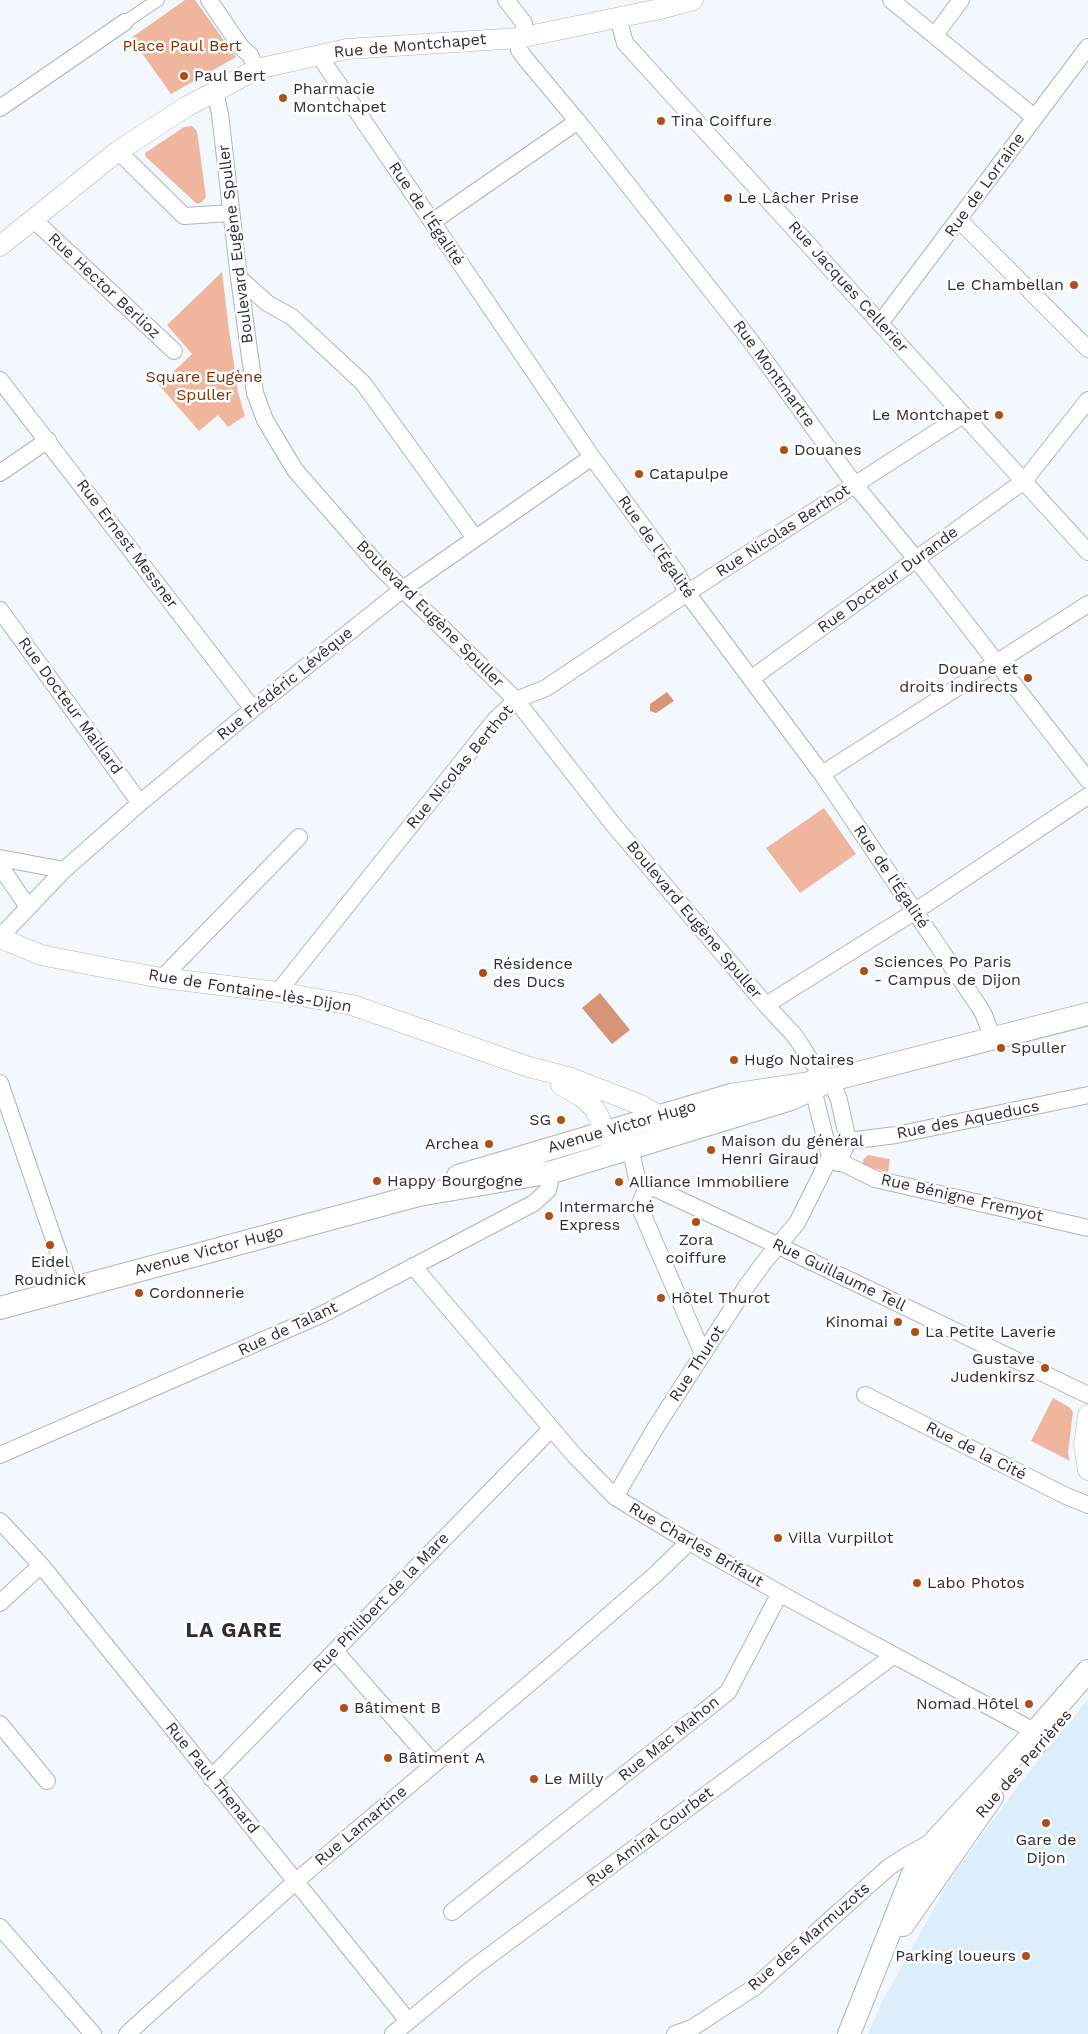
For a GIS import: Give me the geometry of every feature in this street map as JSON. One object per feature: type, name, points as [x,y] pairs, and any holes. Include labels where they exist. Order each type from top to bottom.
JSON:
[{"type":"main road","name":"Avenue Victor Hugo","points":[[0,1308],[419,1195],[552,1172],[661,1117],[731,1095],[819,1084],[1088,1014]]},
{"type":"main road","name":"Avenue Victor Hugo","points":[[419,1195],[445,1181],[619,1138],[791,1100],[819,1084]]},
{"type":"main road","points":[[552,1172],[560,1159],[568,1155],[768,1090]]},
{"type":"main road","name":"Rue des Perrières","points":[[849,2034],[861,2001],[883,1952],[920,1882],[1022,1762],[1036,1740],[1088,1671]]},
{"type":"main road","name":"Rue des Perrières","points":[[920,1882],[920,1862],[936,1840],[969,1804],[1036,1740],[1054,1731],[1088,1691]]},
{"type":"street","points":[[0,108],[158,0]]},
{"type":"street","points":[[209,0],[241,47],[250,55],[256,69]]},
{"type":"street","name":"Rue Montmartre","points":[[506,0],[524,23],[524,29],[519,38],[519,50],[524,57],[578,121],[750,340],[855,485],[916,558],[996,664],[1088,780]]},
{"type":"street","name":"Rue de Montchapet","points":[[0,246],[118,151],[186,107],[256,69],[347,49],[519,38],[618,18],[692,0]]},
{"type":"street","points":[[891,0],[1034,117]]},
{"type":"street","points":[[935,35],[961,0]]},
{"type":"street","name":"Rue Jacques Cellerier","points":[[618,18],[625,42],[1088,552]]},
{"type":"street","name":"Rue de Lorraine","points":[[881,322],[1088,47]]},
{"type":"street","name":"Rue de l'Égalité","points":[[318,54],[592,457],[677,573],[688,593],[822,774],[984,1014],[993,1040]]},
{"type":"street","name":"Boulevard Eugène Spuller","points":[[215,92],[220,114],[238,278],[255,393],[265,420],[295,470],[377,564],[516,700],[612,823],[766,1005],[795,1036],[811,1061],[819,1084]]},
{"type":"street","points":[[432,222],[578,121]]},
{"type":"street","points":[[118,151],[184,216],[230,213]]},
{"type":"street","name":"Rue Hector Berlioz","points":[[34,220],[174,351]]},
{"type":"street","points":[[959,220],[1088,349]]},
{"type":"street","points":[[238,278],[267,303],[292,317],[363,383],[475,538]]},
{"type":"street","name":"Rue Ernest Messner","points":[[0,380],[253,709]]},
{"type":"street","name":"Rue Docteur Durande","points":[[752,678],[1024,481],[1088,400]]},
{"type":"street","name":"Rue Nicolas Berthot","points":[[278,992],[495,720],[516,700],[546,688],[963,414]]},
{"type":"street","points":[[0,473],[48,440]]},
{"type":"street","name":"Rue Frédéric Lévêque","points":[[0,937],[64,870],[140,802],[253,709],[403,589],[592,457]]},
{"type":"street","points":[[822,774],[1088,604]]},
{"type":"street","name":"Rue Docteur Maillard","points":[[0,610],[140,802]]},
{"type":"street","points":[[766,1005],[914,912],[1088,796]]},
{"type":"street","points":[[162,978],[299,837]]},
{"type":"street","points":[[0,858],[64,870]]},
{"type":"street","points":[[0,866],[28,907]]},
{"type":"street","name":"Rue de Fontaine-lès-Dijon","points":[[0,937],[41,955],[162,978],[278,992],[352,1005],[526,1066],[550,1071],[641,1105],[661,1117]]},
{"type":"street","name":"Rue de Fontaine-lès-Dijon","points":[[526,1066],[582,1096],[594,1108],[600,1119],[619,1138]]},
{"type":"street","points":[[0,1083],[71,1289]]},
{"type":"street","points":[[819,1084],[839,1100],[848,1141]]},
{"type":"street","points":[[819,1084],[834,1160]]},
{"type":"street","name":"Rue de Fontaine-lès-Dijon","points":[[598,1089],[612,1099],[619,1107],[619,1138]]},
{"type":"street","name":"Rue des Aqueducs","points":[[848,1141],[896,1135],[1088,1095]]},
{"type":"street","name":"Rue Guillaume Tell","points":[[619,1138],[637,1178],[648,1185],[1088,1395]]},
{"type":"street","name":"Rue Thurot","points":[[615,1498],[656,1427],[703,1354],[765,1261],[797,1223],[834,1160],[848,1141]]},
{"type":"street","name":"Rue Bénigne Fremyot","points":[[834,1160],[875,1179],[1088,1228]]},
{"type":"street","name":"Rue de Talant","points":[[0,1455],[323,1314],[534,1203],[548,1190],[552,1172]]},
{"type":"street","points":[[648,1185],[639,1206],[703,1354]]},
{"type":"street","name":"Rue Charles Brifaut","points":[[413,1266],[551,1429],[615,1498],[689,1542],[893,1656],[1023,1725],[1036,1740]]},
{"type":"street","name":"Rue de la Cité","points":[[865,1395],[1055,1491],[1088,1505]]},
{"type":"street","points":[[1088,1415],[1084,1445],[1088,1470]]},
{"type":"street","name":"Rue Philibert de la Mare","points":[[212,1778],[551,1429]]},
{"type":"street","name":"Rue Paul Thenard","points":[[0,1521],[41,1565],[408,2021]]},
{"type":"street","name":"Rue Lamartine","points":[[127,2034],[296,1882],[649,1580],[689,1542]]},
{"type":"street","points":[[0,1603],[41,1565]]},
{"type":"street","name":"Rue Mac Mahon","points":[[452,1912],[728,1692],[780,1593]]},
{"type":"street","points":[[335,1651],[434,1764]]},
{"type":"street","name":"Rue Amiral Courbet","points":[[408,2021],[473,1968],[893,1656]]},
{"type":"street","points":[[0,1724],[47,1781]]},
{"type":"street","name":"Rue des Perrières","points":[[920,1882],[930,1869],[969,1804]]},
{"type":"street","name":"Rue des Marmuzots","points":[[676,2034],[692,2028],[755,1987],[889,1867],[936,1840]]},
{"type":"street","points":[[889,1867],[920,1882]]},
{"type":"street","points":[[0,1927],[93,2034]]},
{"type":"street","points":[[393,2034],[408,2021]]},
{"type":"shaded area","points":[[667,692],[674,701],[656,713],[650,711],[650,704]]},
{"type":"shaded area","points":[[600,993],[630,1030],[612,1044],[582,1008]]},
{"type":"shaded area","points":[[1088,1699],[1088,2034],[868,2034],[881,2004],[949,1881],[1021,1782]]},
{"type":"green space","name":"Place Paul Bert","points":[[185,0],[195,0],[236,57],[171,94],[131,38]]},
{"type":"green space","points":[[192,126],[197,131],[206,197],[197,204],[146,157],[145,153],[184,127]]},
{"type":"green space","name":"Square Eugène Spuller","points":[[222,272],[238,392],[245,416],[228,427],[218,415],[199,431],[159,385],[192,354],[167,325]]},
{"type":"green space","points":[[824,808],[856,854],[800,893],[766,848]]},
{"type":"green space","points":[[868,1155],[890,1159],[888,1172],[863,1166],[863,1160]]},
{"type":"green space","points":[[1053,1398],[1069,1407],[1073,1412],[1068,1453],[1070,1461],[1031,1441]]},
{"type":"place","name":"Paul Bert","points":[[184,76]]},
{"type":"place","name":"Pharmacie Montchapet","points":[[283,98]]},
{"type":"place","name":"Tina Coiffure","points":[[661,121]]},
{"type":"place","name":"Le Lâcher Prise","points":[[728,198]]},
{"type":"place","name":"Le Chambellan","points":[[1074,285]]},
{"type":"place","name":"Le Montchapet","points":[[999,415]]},
{"type":"place","name":"Douanes","points":[[784,450]]},
{"type":"place","name":"Catapulpe","points":[[639,474]]},
{"type":"place","name":"Douane et droits indirects","points":[[1028,678]]},
{"type":"place","name":"Sciences Po Paris - Campus de Dijon","points":[[864,971]]},
{"type":"place","name":"Résidence des Ducs","points":[[483,973]]},
{"type":"place","name":"Spuller","points":[[1001,1048]]},
{"type":"place","name":"Hugo Notaires","points":[[734,1060]]},
{"type":"place","name":"SG","points":[[561,1120]]},
{"type":"place","name":"Archea","points":[[489,1144]]},
{"type":"place","name":"Maison du général Henri Giraud","points":[[711,1150]]},
{"type":"place","name":"Happy Bourgogne","points":[[377,1181]]},
{"type":"place","name":"Alliance Immobiliere","points":[[619,1182]]},
{"type":"place","name":"Intermarché Express","points":[[549,1216]]},
{"type":"place","name":"Zora coiffure","points":[[696,1222]]},
{"type":"place","name":"Eidel Roudnick","points":[[50,1245]]},
{"type":"place","name":"Cordonnerie","points":[[139,1293]]},
{"type":"place","name":"Hôtel Thurot","points":[[661,1298]]},
{"type":"place","name":"Kinomai","points":[[898,1322]]},
{"type":"place","name":"La Petite Laverie","points":[[915,1332]]},
{"type":"place","name":"Gustave Judenkirsz","points":[[1045,1368]]},
{"type":"place","name":"Villa Vurpillot","points":[[778,1538]]},
{"type":"place","name":"Labo Photos","points":[[917,1583]]},
{"type":"place","name":"Nomad Hôtel","points":[[1029,1704]]},
{"type":"place","name":"Bâtiment B","points":[[344,1708]]},
{"type":"place","name":"Bâtiment A","points":[[388,1758]]},
{"type":"place","name":"Le Milly","points":[[534,1779]]},
{"type":"place","name":"Gare de Dijon","points":[[1046,1823]]},
{"type":"place","name":"Parking loueurs","points":[[1026,1956]]},
{"type":"district","name":"LA GARE","points":[[234,1631]]}]
